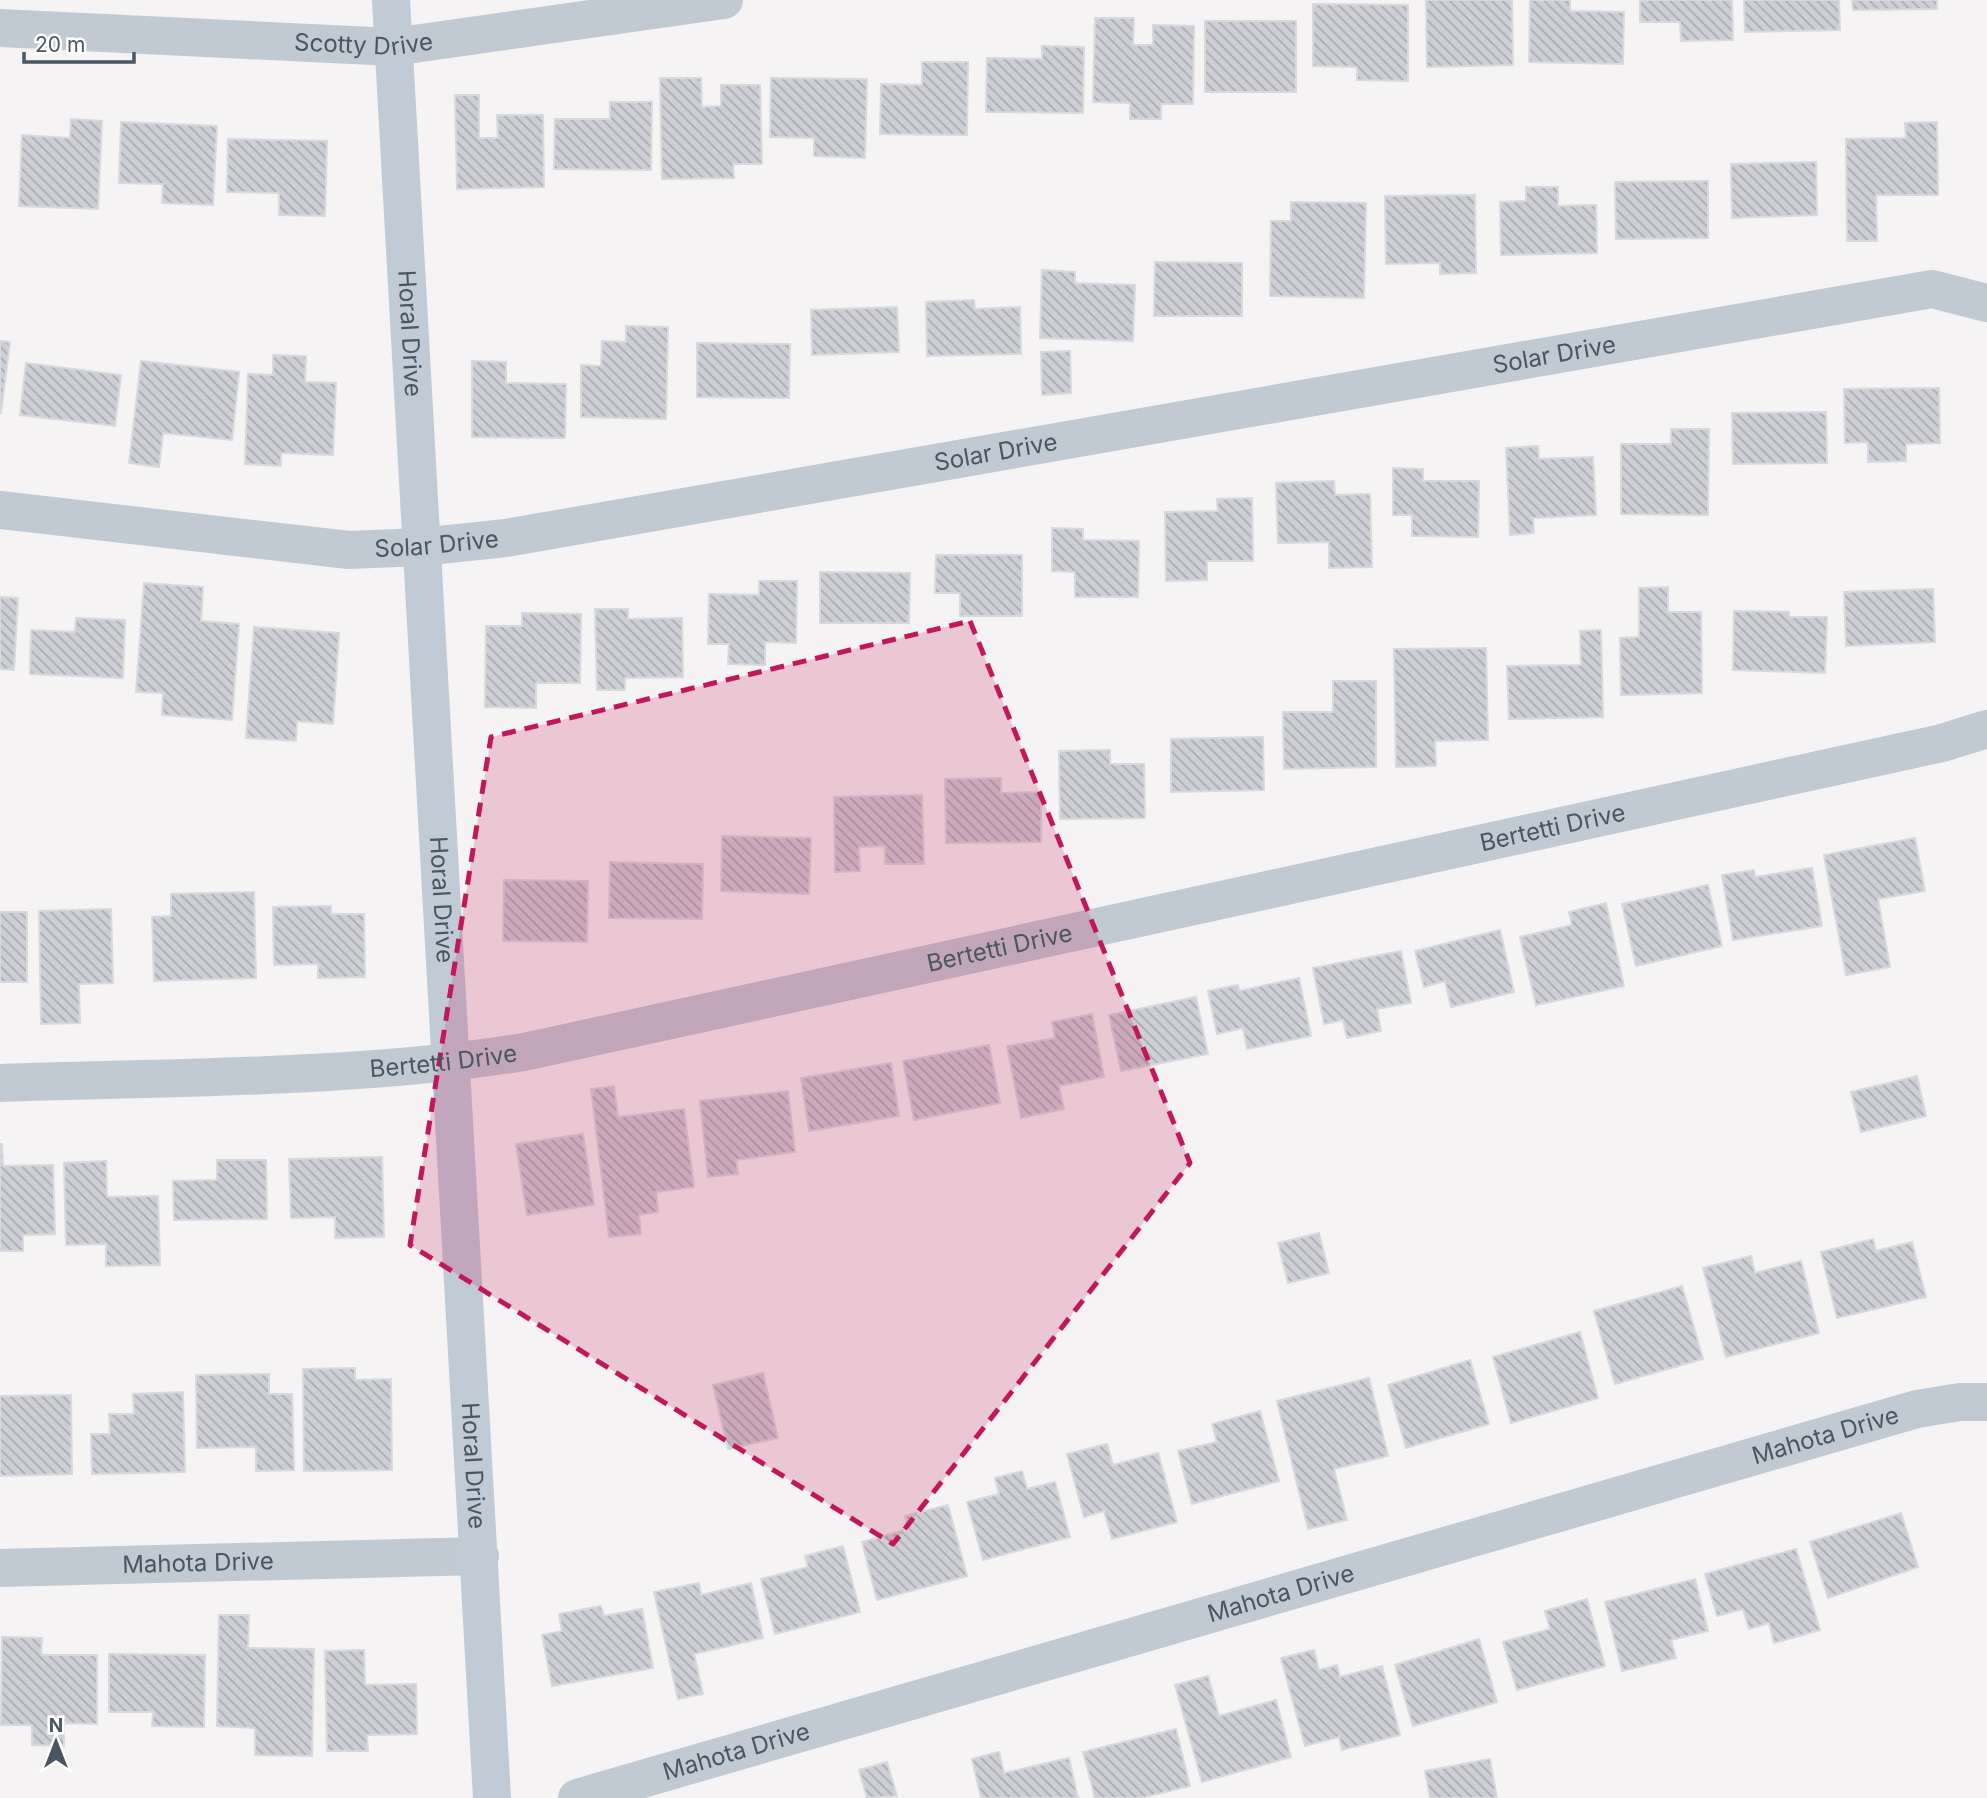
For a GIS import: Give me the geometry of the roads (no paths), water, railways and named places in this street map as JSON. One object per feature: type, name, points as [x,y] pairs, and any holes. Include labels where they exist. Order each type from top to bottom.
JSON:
[{"type":"street","name":"Horal Drive","points":[[391,0],[492,1798]]},
{"type":"street","name":"Scotty Drive","points":[[0,28],[393,47],[724,0]]},
{"type":"street","name":"Solar Drive","points":[[0,510],[349,550],[421,547],[506,538],[1932,289],[1987,303]]},
{"type":"street","name":"Bertetti Drive","points":[[0,1083],[323,1072],[451,1064],[538,1049],[1942,743],[1987,729]]},
{"type":"street","name":"Mahota Drive","points":[[577,1798],[1917,1409],[1960,1402],[1987,1402]]},
{"type":"street","name":"Mahota Drive","points":[[0,1568],[480,1556]]}]
